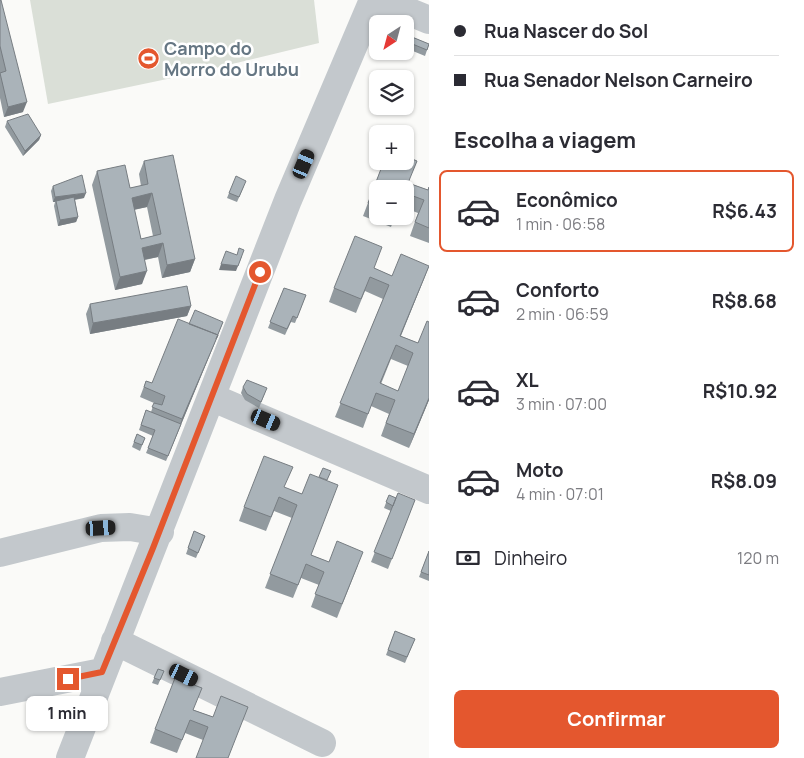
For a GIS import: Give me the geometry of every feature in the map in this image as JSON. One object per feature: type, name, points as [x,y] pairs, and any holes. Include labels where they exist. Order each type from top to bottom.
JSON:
[{"type":"street","points":[[70,758],[102,672],[160,532],[288,200],[373,0]]},
{"type":"street","points":[[381,0],[429,20]]},
{"type":"street","points":[[211,397],[429,490]]},
{"type":"street","points":[[0,552],[101,528],[130,526],[160,532]]},
{"type":"street","points":[[115,641],[322,743]]},
{"type":"street","points":[[0,692],[102,672]]},
{"type":"shaded area","name":"Campo do Morro do Urubu","points":[[30,0],[314,0],[319,43],[191,74],[48,104]]},
{"type":"building","points":[[0,0],[27,102],[8,107],[0,73],[6,71],[0,46]]},
{"type":"building","points":[[414,38],[429,44],[427,50],[414,45]]},
{"type":"building","points":[[28,114],[41,135],[25,151],[7,121]]},
{"type":"building","points":[[173,155],[195,259],[167,265],[163,243],[142,248],[147,271],[120,277],[97,171],[125,165],[130,188],[148,184],[144,161]],"holes":[[[152,193],[161,234],[141,239],[132,198]]]},
{"type":"building","points":[[381,170],[413,170],[409,180],[377,180]]},
{"type":"building","points":[[82,175],[86,193],[55,197],[53,186]]},
{"type":"building","points":[[236,176],[246,181],[239,197],[229,193]]},
{"type":"building","points":[[414,185],[428,190],[429,187],[429,228],[415,222],[424,200],[414,196]]},
{"type":"building","points":[[74,197],[78,217],[60,220],[56,201]]},
{"type":"building","points":[[355,236],[382,247],[374,268],[392,276],[401,254],[429,266],[400,336],[418,343],[427,321],[429,322],[429,398],[414,434],[386,423],[395,400],[376,393],[368,414],[340,403],[389,285],[370,277],[361,299],[334,288]],"holes":[[[396,345],[413,353],[398,391],[380,383]]]},
{"type":"building","points":[[239,248],[244,250],[238,266],[221,264],[226,251],[237,255]]},
{"type":"building","points":[[187,286],[191,306],[93,323],[90,304]]},
{"type":"building","points":[[284,288],[306,295],[297,318],[293,316],[287,329],[270,322]]},
{"type":"building","points":[[195,310],[223,322],[218,335],[189,324]]},
{"type":"building","points":[[178,319],[218,335],[182,419],[152,407],[154,403],[162,405],[165,396],[144,387],[146,381],[152,383]]},
{"type":"building","points":[[247,380],[267,388],[261,402],[247,394],[243,387]]},
{"type":"building","points":[[146,410],[181,424],[168,456],[148,448],[155,430],[141,425]]},
{"type":"building","points":[[137,434],[145,438],[142,445],[134,442]]},
{"type":"building","points":[[264,456],[293,467],[284,487],[302,494],[310,474],[338,485],[311,555],[329,562],[337,541],[363,552],[342,604],[315,594],[324,572],[306,564],[298,585],[270,574],[297,505],[279,497],[271,517],[244,507]]},
{"type":"building","points":[[323,468],[331,471],[327,480],[319,477]]},
{"type":"building","points":[[398,493],[415,500],[392,559],[374,552]]},
{"type":"building","points":[[389,495],[396,498],[393,506],[386,502]]},
{"type":"building","points":[[194,531],[205,536],[198,553],[188,548]]},
{"type":"building","points":[[429,551],[429,575],[421,572]]},
{"type":"building","points":[[395,631],[415,639],[407,657],[388,650]]},
{"type":"building","points":[[158,669],[164,671],[160,680],[154,678]]},
{"type":"building","points":[[175,678],[202,688],[193,710],[213,717],[221,696],[248,707],[228,758],[196,758],[208,727],[190,720],[182,740],[155,729]]},
{"type":"place","name":"Campo do Morro do Urubu","points":[[148,58]]},
{"type":"route","points":[[68,679],[102,672],[153,548],[260,272]]}]
